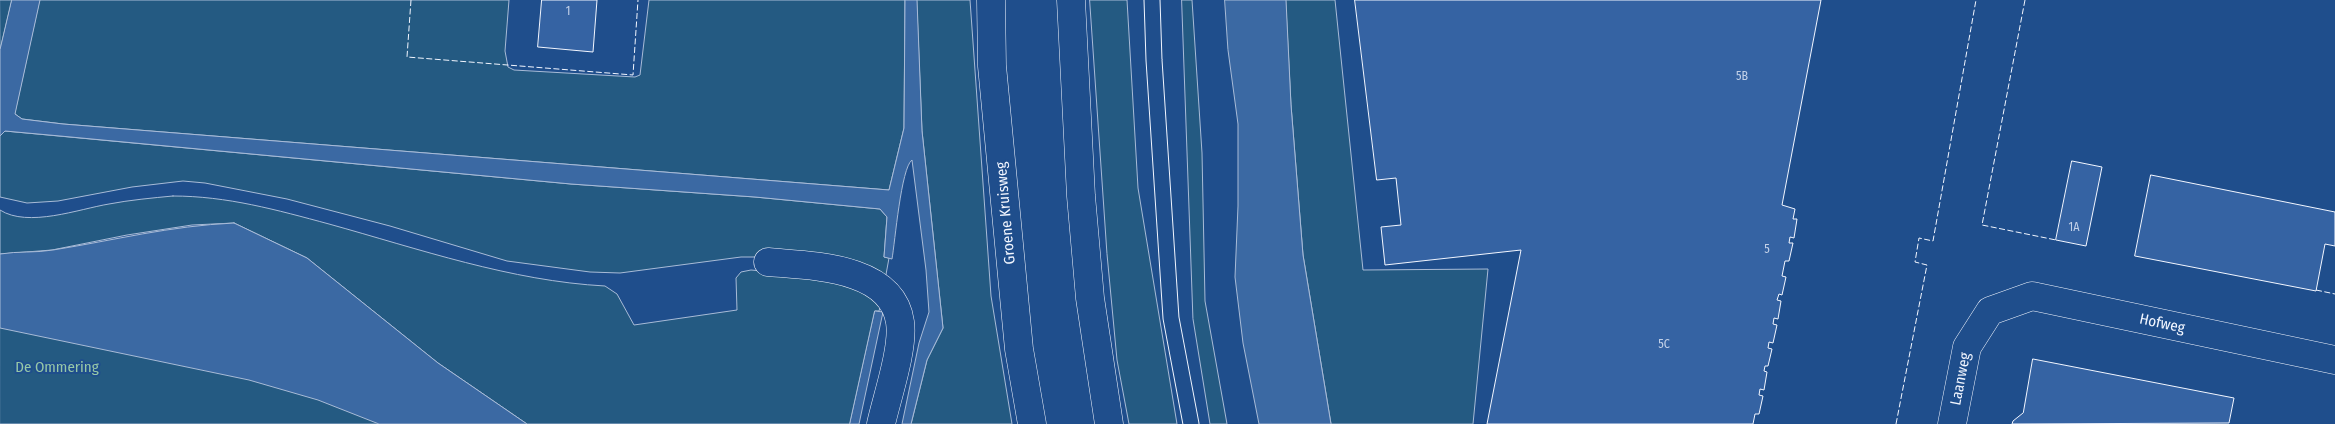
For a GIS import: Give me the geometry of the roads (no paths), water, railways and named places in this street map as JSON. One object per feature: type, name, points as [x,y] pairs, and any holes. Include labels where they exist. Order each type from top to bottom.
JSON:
[{"type":"main road","name":"Groene Kruisweg","points":[[991,0],[992,66],[1018,340],[1032,424]]},
{"type":"main road","points":[[1071,0],[1084,233],[1090,298],[1109,424]]},
{"type":"main road","points":[[768,262],[812,266],[856,275],[881,288],[894,302],[900,323],[899,346],[881,424]]},
{"type":"main road","name":"Hofweg","points":[[1990,311],[2032,296],[2335,360]]},
{"type":"main road","name":"Laanweg","points":[[1952,424],[1967,347],[1990,311]]},
{"type":"lane","points":[[1152,0],[1154,60],[1171,318],[1192,424]]},
{"type":"park label","name":"De Ommering","points":[[57,368]]}]
